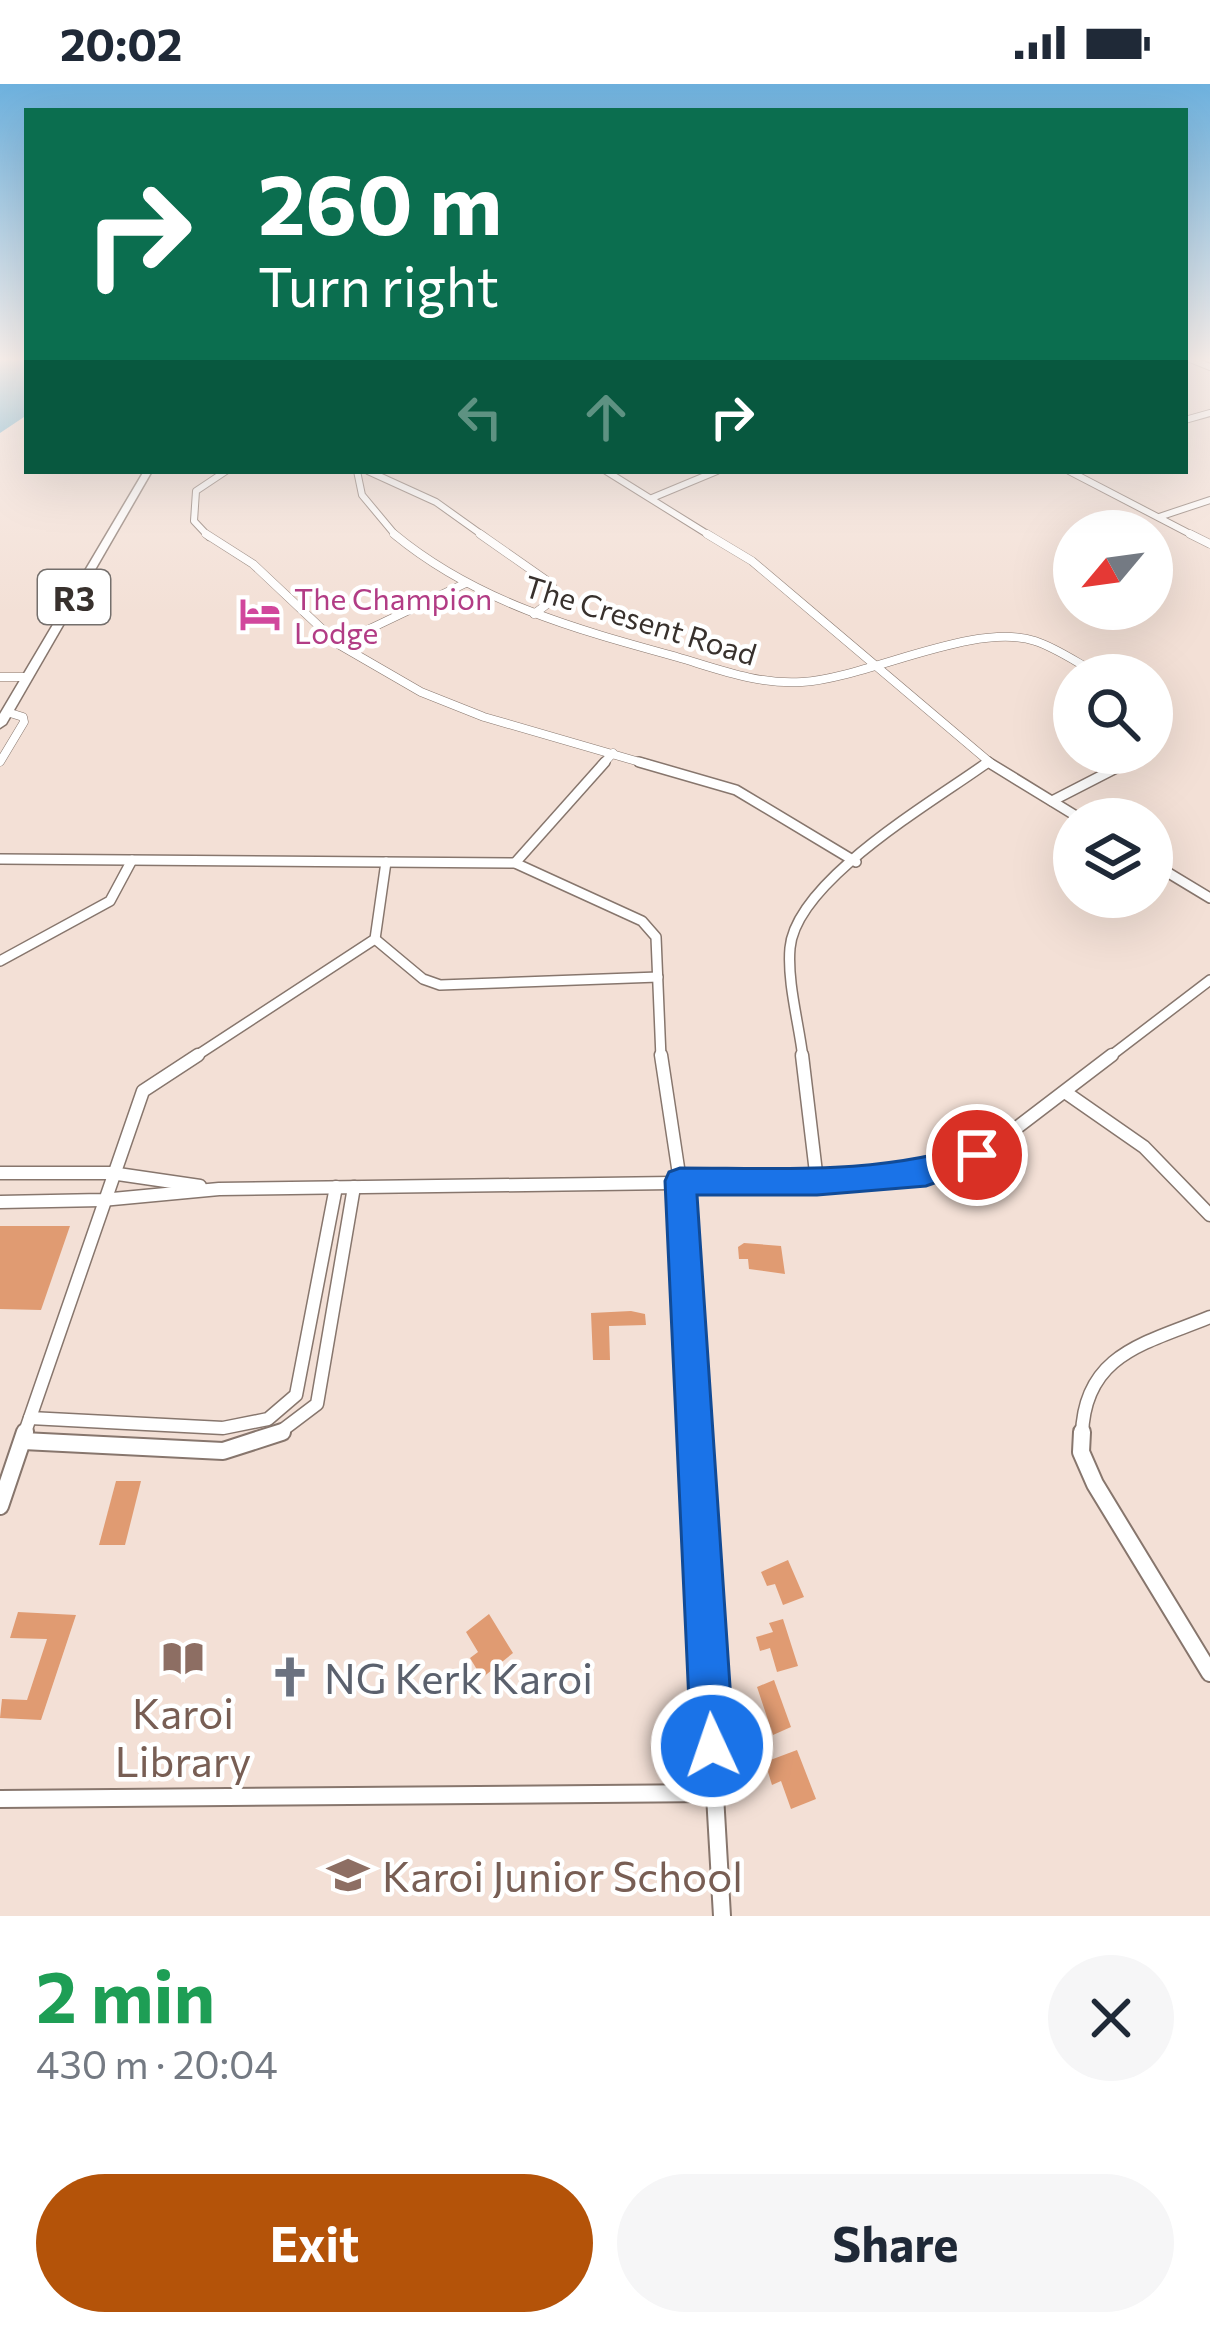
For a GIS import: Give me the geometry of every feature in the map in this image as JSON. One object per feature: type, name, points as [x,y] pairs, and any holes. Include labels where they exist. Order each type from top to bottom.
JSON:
[{"type":"highway","name":"R3","points":[[3,718],[146,474]]},
{"type":"street","points":[[221,474],[196,490],[194,521],[210,538],[253,564],[338,644],[442,701],[760,800],[856,862]]},
{"type":"street","name":"The Cresent Road","points":[[358,474],[362,495],[387,528],[466,583],[534,614],[770,683],[808,682],[976,638],[1017,638],[1062,654]]},
{"type":"street","points":[[375,474],[436,502],[550,583],[558,596],[534,614]]},
{"type":"street","points":[[611,474],[752,561],[988,763],[1052,801],[1105,774]]},
{"type":"street","points":[[652,498],[710,474]]},
{"type":"street","points":[[1076,474],[1145,510]]},
{"type":"street","points":[[1173,512],[1210,500]]},
{"type":"street","points":[[1173,524],[1210,544]]},
{"type":"street","points":[[338,644],[466,583]]},
{"type":"street","points":[[0,677],[27,677]]},
{"type":"street","points":[[0,762],[23,722],[23,717],[3,718]]},
{"type":"street","points":[[515,862],[614,754]]},
{"type":"street","points":[[817,1181],[790,948],[805,910],[856,862],[988,763]]},
{"type":"street","points":[[0,859],[515,862],[642,921],[656,937],[656,1031],[680,1181],[722,1916]]},
{"type":"street","points":[[0,962],[110,901],[132,860]]},
{"type":"street","points":[[0,1506],[110,1173],[143,1091],[151,1081],[375,939],[386,862]]},
{"type":"street","points":[[1173,875],[1210,898]]},
{"type":"street","points":[[375,939],[423,979],[440,985],[658,977]]},
{"type":"street","points":[[0,1202],[102,1200],[219,1189],[817,1181],[952,1167],[998,1142],[1210,980]]},
{"type":"street","points":[[1065,1092],[1166,1162],[1210,1215]]},
{"type":"street","points":[[0,1173],[110,1173],[219,1189]]},
{"type":"street","points":[[23,1441],[223,1451],[255,1445],[284,1431],[317,1404],[354,1186]]},
{"type":"street","points":[[30,1418],[223,1427],[268,1419],[296,1396],[336,1187]]},
{"type":"street","points":[[1210,1317],[1115,1356],[1099,1373],[1082,1420],[1082,1453],[1095,1484],[1210,1673]]},
{"type":"street","points":[[305,1350],[326,1350]]},
{"type":"street","points":[[157,1448],[164,1424]]},
{"type":"street","points":[[0,1799],[715,1793]]},
{"type":"building","points":[[0,1226],[70,1226],[41,1310],[0,1309]]},
{"type":"building","points":[[744,1243],[781,1246],[785,1274],[749,1269],[748,1259],[739,1259],[738,1247]]},
{"type":"building","points":[[591,1313],[645,1314],[646,1325],[609,1326],[610,1360],[593,1360]]},
{"type":"building","points":[[116,1481],[141,1481],[125,1545],[99,1545]]},
{"type":"building","points":[[788,1560],[804,1597],[783,1605],[775,1584],[767,1586],[761,1572]]},
{"type":"building","points":[[18,1612],[76,1615],[41,1720],[0,1718],[2,1699],[27,1700],[47,1639],[10,1638]]},
{"type":"building","points":[[489,1614],[513,1653],[482,1678],[470,1658],[478,1652],[466,1632]]},
{"type":"building","points":[[783,1619],[798,1666],[777,1672],[770,1648],[760,1651],[756,1637],[773,1632],[769,1623]]},
{"type":"building","points":[[774,1680],[791,1727],[773,1735],[757,1687]]},
{"type":"building","points":[[797,1750],[816,1799],[791,1809],[781,1781],[772,1785],[765,1762]]},
{"type":"place","name":"The Champion Lodge","points":[[260,614]]},
{"type":"place","name":"Karoi Library","points":[[183,1658]]},
{"type":"place","name":"NG Kerk Karoi","points":[[290,1677]]},
{"type":"place","name":"Karoi Junior School","points":[[348,1875]]},
{"type":"route","points":[[712,1746],[680,1181],[817,1181],[926,1173],[977,1155]]}]
